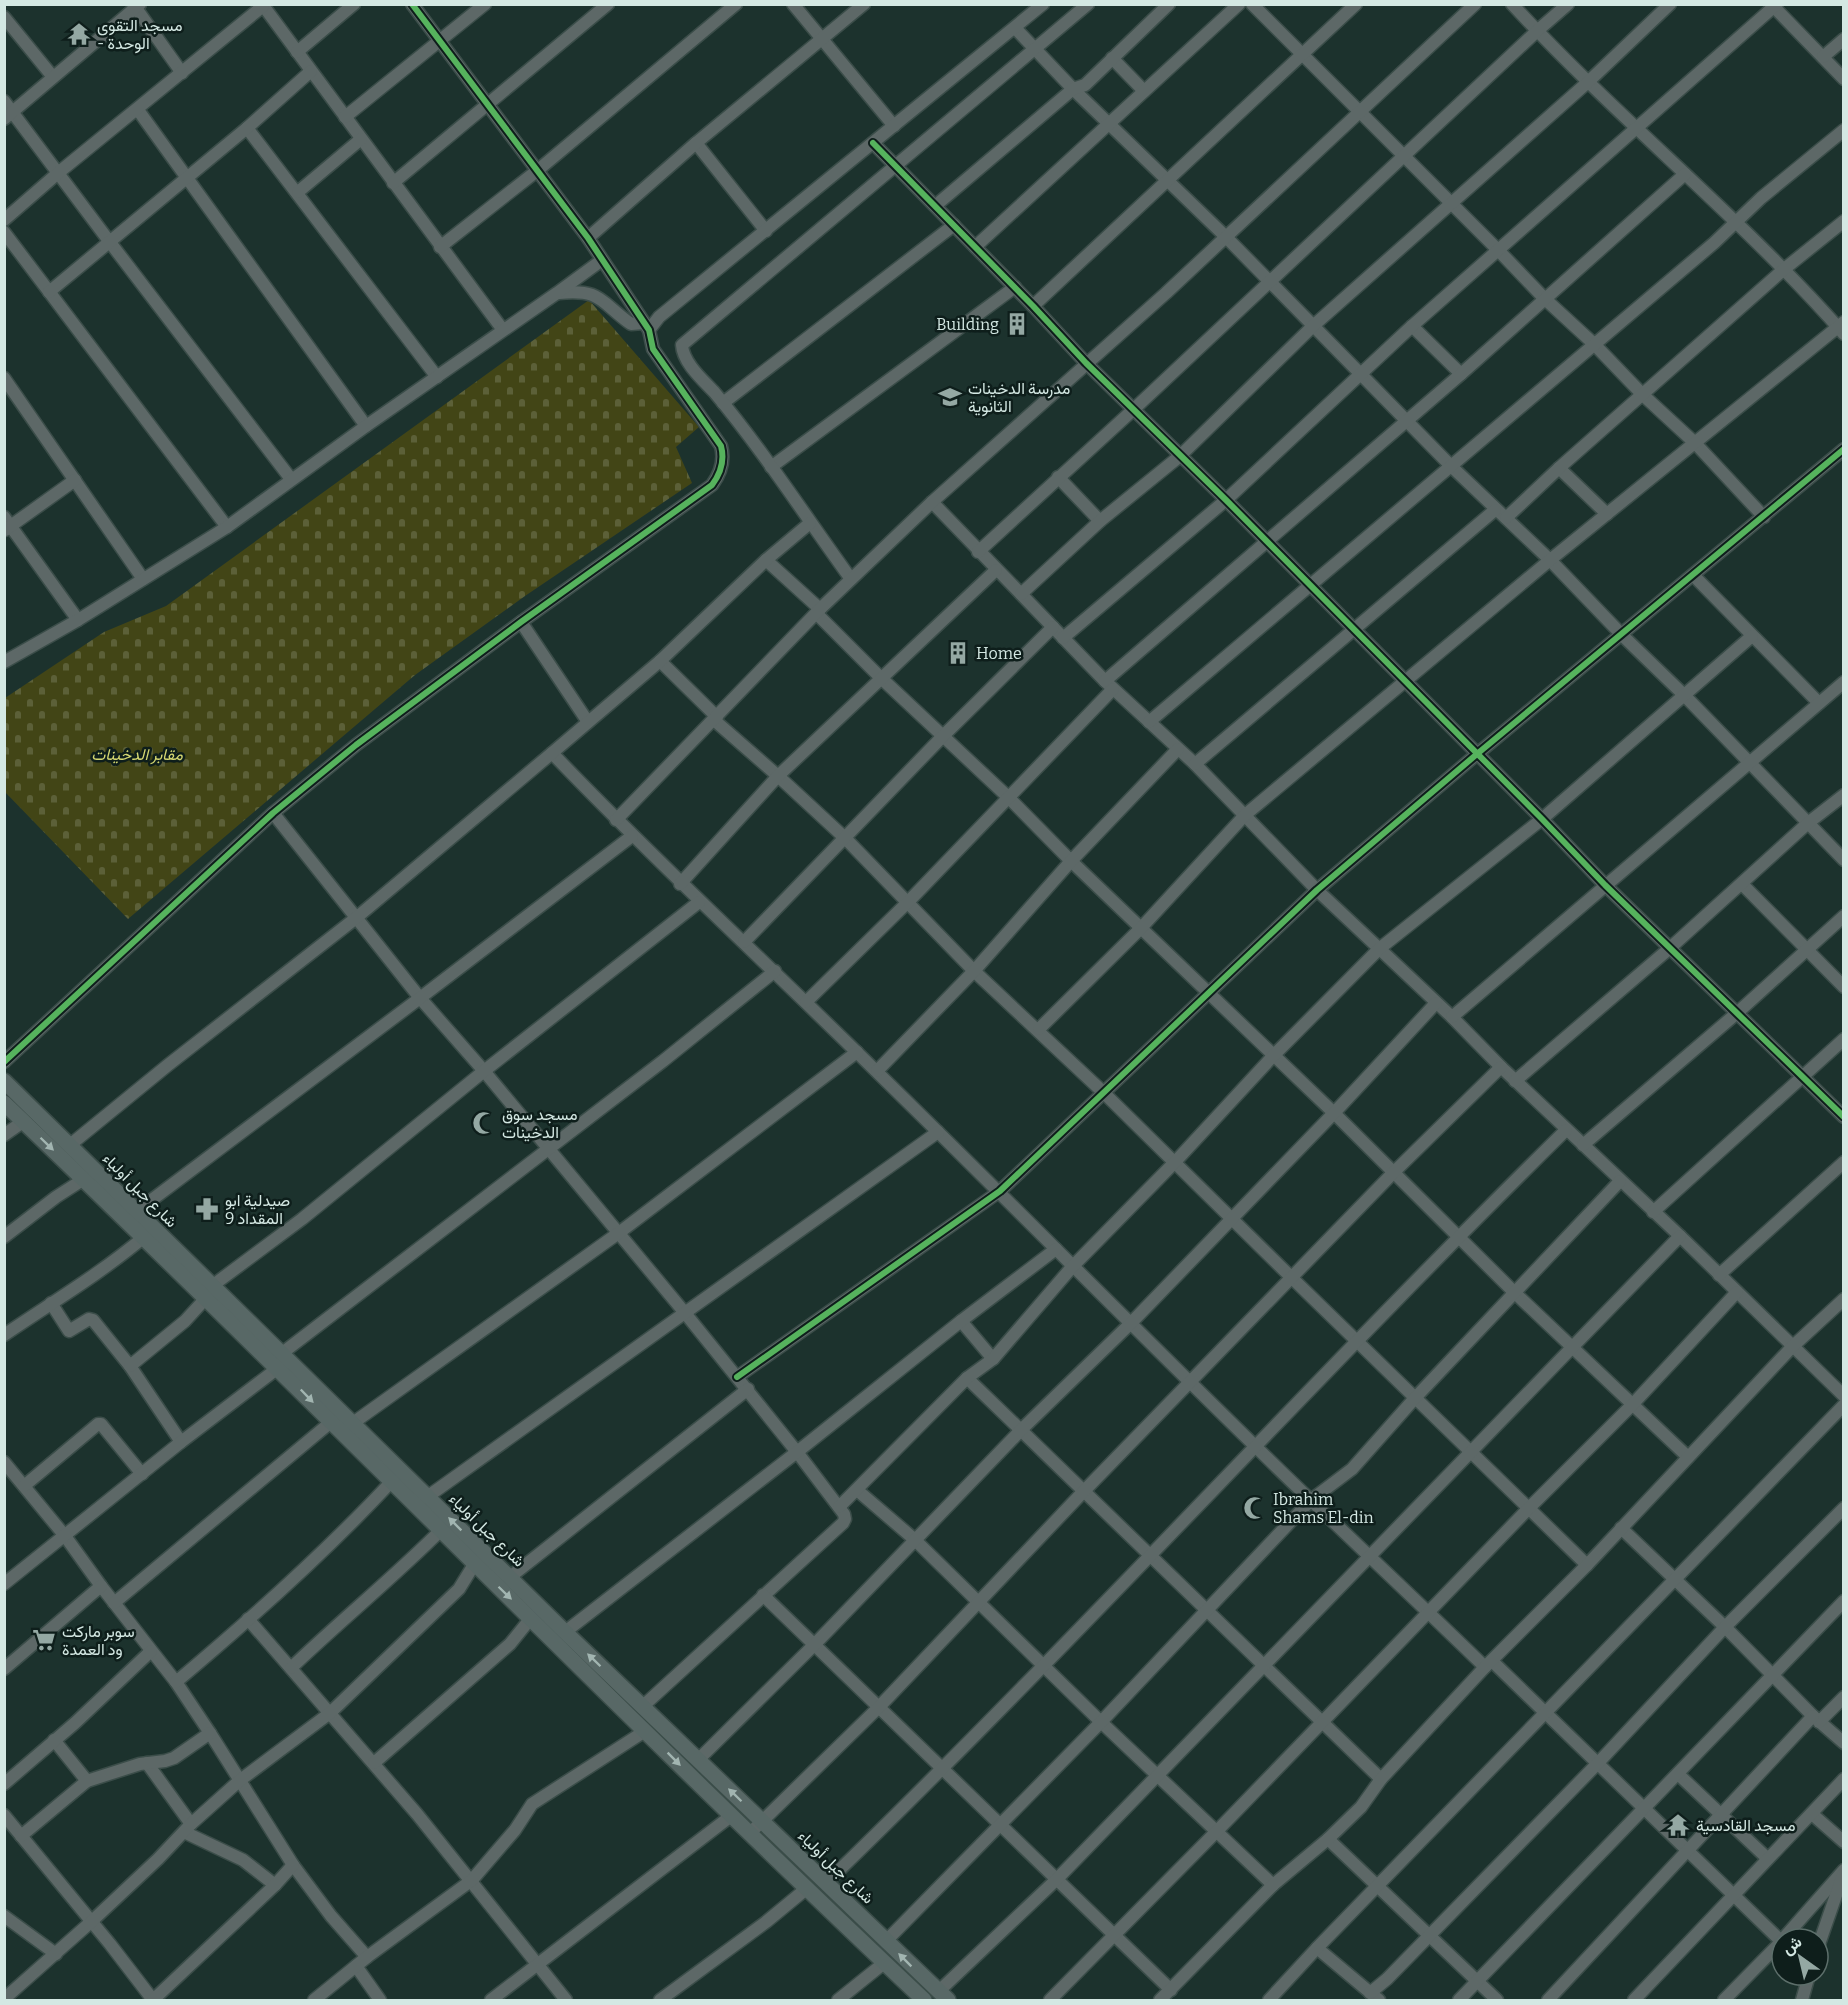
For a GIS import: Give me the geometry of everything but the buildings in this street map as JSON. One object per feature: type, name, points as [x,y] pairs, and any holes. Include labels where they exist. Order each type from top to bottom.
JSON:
[{"type":"main road","name":"شارع جبل أولياء","points":[[4,1081],[137,1211],[209,1292],[279,1361],[332,1422],[428,1497],[642,1707],[699,1759],[943,1996]]},
{"type":"main road","name":"شارع جبل أولياء","points":[[4,1103],[144,1237],[209,1292]]},
{"type":"main road","name":"شارع جبل أولياء","points":[[279,1361],[353,1423],[392,1481],[749,1834],[924,2001]]},
{"type":"street","points":[[297,52],[354,4]]},
{"type":"street","points":[[4,1062],[273,813],[356,745],[521,622],[712,485],[723,463],[721,446],[653,349],[646,326],[588,238],[412,4]]},
{"type":"street","points":[[345,117],[485,4]]},
{"type":"street","points":[[393,183],[608,4]]},
{"type":"street","points":[[440,247],[538,170],[736,4]]},
{"type":"street","points":[[793,4],[894,126]]},
{"type":"street","points":[[588,238],[696,143],[864,4]]},
{"type":"street","points":[[557,293],[580,291],[591,294],[600,298],[631,324],[646,326],[660,317],[1043,4]]},
{"type":"street","points":[[851,579],[771,467],[685,357],[682,345],[1088,4]]},
{"type":"street","points":[[935,206],[1073,88],[1085,85],[1169,4]]},
{"type":"street","points":[[975,247],[1239,4]]},
{"type":"street","points":[[1252,4],[1499,250],[1544,298],[1695,443],[1764,517]]},
{"type":"street","points":[[1034,306],[1356,4]]},
{"type":"street","points":[[616,820],[851,579],[932,502],[1166,293],[1475,4]]},
{"type":"street","points":[[1039,1029],[1141,928],[1245,815],[1550,560],[1841,328],[1736,222],[1587,82],[1512,4]]},
{"type":"street","points":[[978,552],[1568,4]]},
{"type":"street","points":[[1021,594],[1100,521],[1180,456],[1313,326],[1587,82],[1670,4]]},
{"type":"street","points":[[4,220],[262,5],[503,330]]},
{"type":"street","points":[[1063,638],[1226,500],[1412,326],[1638,129],[1774,5],[1844,79]]},
{"type":"street","points":[[9,115],[136,6],[182,73]]},
{"type":"street","points":[[4,16],[53,77]]},
{"type":"street","points":[[1015,27],[1073,88],[1226,236],[1451,466],[1550,560],[1844,860]]},
{"type":"street","points":[[1823,57],[1844,39]]},
{"type":"street","points":[[1112,58],[1144,91]]},
{"type":"street","points":[[50,292],[247,128],[311,71]]},
{"type":"street","points":[[4,101],[9,115],[58,173],[291,479]]},
{"type":"street","points":[[138,110],[366,426]]},
{"type":"street","points":[[247,128],[298,192],[436,377]]},
{"type":"street","points":[[1149,722],[1714,243],[1761,198],[1844,130]]},
{"type":"street","points":[[298,192],[361,139]]},
{"type":"street","points":[[696,143],[766,231]]},
{"type":"street","points":[[873,143],[1034,306],[1086,363],[1406,681],[1605,885],[1844,1118]]},
{"type":"street","points":[[806,1002],[908,902],[1008,797],[1109,685],[1266,542],[1461,374],[1685,174]]},
{"type":"street","points":[[1506,518],[1559,468],[1783,270],[1844,221]]},
{"type":"street","points":[[723,403],[954,225]]},
{"type":"street","points":[[5,234],[227,528]]},
{"type":"street","points":[[4,662],[78,620],[227,528],[291,479],[602,260]]},
{"type":"street","points":[[771,467],[1015,287]]},
{"type":"street","points":[[1412,326],[1461,374]]},
{"type":"street","points":[[4,378],[143,579]]},
{"type":"street","points":[[737,1377],[1000,1191],[1317,890],[1477,754],[1842,452]]},
{"type":"street","points":[[1559,468],[1607,514]]},
{"type":"street","points":[[1058,477],[1100,521]]},
{"type":"street","points":[[75,480],[7,525],[78,620]]},
{"type":"street","points":[[932,502],[1109,685],[1195,764],[1317,890],[1452,1017],[1515,1081],[1680,1236],[1844,1396]]},
{"type":"street","points":[[1195,764],[1496,510]]},
{"type":"street","points":[[70,1145],[356,918],[660,661],[766,560],[810,523]]},
{"type":"street","points":[[766,560],[880,677],[1008,797],[1071,861],[1334,1113],[1515,1293],[1688,1457]]},
{"type":"street","points":[[680,884],[778,776],[880,677],[996,570]]},
{"type":"street","points":[[1693,575],[1819,703]]},
{"type":"street","points":[[521,622],[588,722]]},
{"type":"street","points":[[744,942],[943,736],[1053,627]]},
{"type":"street","points":[[839,1507],[967,1378],[993,1359],[1072,1267],[1175,1162],[1273,1056],[1379,950],[1542,819],[1752,636]]},
{"type":"street","points":[[660,661],[715,718],[845,838],[974,970],[1104,1092],[1587,1565]]},
{"type":"street","points":[[1452,1017],[1844,682]]},
{"type":"street","points":[[877,1071],[974,970],[1071,861],[1178,749]]},
{"type":"street","points":[[552,753],[680,884],[775,971],[1000,1191],[1072,1267],[1255,1446],[1429,1612],[1546,1712],[1732,1896],[1770,1930]]},
{"type":"street","points":[[1515,1081],[1670,948],[1808,823],[1844,795]]},
{"type":"street","points":[[273,813],[420,998],[620,1232],[748,1389],[844,1514],[843,1523],[642,1707]]},
{"type":"street","points":[[137,1211],[632,836]]},
{"type":"street","points":[[1742,884],[1844,987]]},
{"type":"street","points":[[130,1366],[185,1321],[209,1292],[699,902]]},
{"type":"street","points":[[1583,1145],[1737,1013],[1844,916]]},
{"type":"street","points":[[4,1584],[279,1361],[775,971]]},
{"type":"street","points":[[699,1759],[814,1645],[1022,1429],[1131,1323],[1334,1113],[1436,1003]]},
{"type":"street","points":[[1653,1212],[1844,1039]]},
{"type":"street","points":[[353,1423],[620,1232],[857,1052]]},
{"type":"street","points":[[749,1834],[879,1707],[1083,1492],[1393,1173],[1501,1067]]},
{"type":"street","points":[[4,1135],[24,1121]]},
{"type":"street","points":[[826,1883],[944,1769],[1356,1341],[1566,1130]]},
{"type":"street","points":[[428,1497],[938,1132]]},
{"type":"street","points":[[1719,1275],[1844,1162]]},
{"type":"street","points":[[4,1237],[56,1197],[84,1179]]},
{"type":"street","points":[[886,1941],[1101,1722],[1311,1500],[1352,1469],[1415,1398],[1620,1181]]},
{"type":"street","points":[[943,1996],[1680,1236]]},
{"type":"street","points":[[4,1335],[116,1260],[144,1237]]},
{"type":"street","points":[[565,1632],[1056,1248]]},
{"type":"street","points":[[1050,2001],[1528,1508],[1632,1405],[1737,1292]]},
{"type":"street","points":[[1160,2001],[1273,1885],[1328,1839],[1364,1803],[1381,1779],[1488,1664],[1587,1565],[1792,1347],[1844,1299]]},
{"type":"street","points":[[51,1304],[69,1331],[89,1319],[93,1320],[130,1366],[181,1442]]},
{"type":"street","points":[[961,1321],[993,1359]]},
{"type":"street","points":[[967,1378],[1022,1429],[1083,1492],[1266,1665],[1381,1779]]},
{"type":"street","points":[[510,1577],[748,1389]]},
{"type":"street","points":[[1269,2001],[1317,1948],[1844,1405]]},
{"type":"street","points":[[114,1603],[332,1422]]},
{"type":"street","points":[[24,1486],[98,1424],[101,1424],[142,1474]]},
{"type":"street","points":[[4,1462],[65,1536],[176,1682],[293,1865],[331,1916],[367,1957]]},
{"type":"street","points":[[176,1682],[353,1523],[392,1481]]},
{"type":"street","points":[[858,1490],[914,1539],[1157,1776],[1273,1885]]},
{"type":"street","points":[[1317,1948],[1374,1997],[1387,1979],[1598,1762],[1725,1627],[1844,1508]]},
{"type":"street","points":[[1621,1528],[1725,1627],[1816,1719],[1844,1743]]},
{"type":"street","points":[[291,1668],[401,1570],[441,1530]]},
{"type":"street","points":[[4,1999],[92,1921],[239,1781],[330,1713],[459,1589],[475,1563]]},
{"type":"street","points":[[4,1669],[101,1586]]},
{"type":"street","points":[[763,1595],[1171,1990]]},
{"type":"street","points":[[1459,2001],[1844,1601]]},
{"type":"street","points":[[374,1763],[510,1644],[531,1618]]},
{"type":"street","points":[[248,1619],[374,1763],[472,1880],[566,2001]]},
{"type":"street","points":[[4,1784],[75,1723],[152,1651]]},
{"type":"street","points":[[1548,2001],[1721,1815],[1816,1719],[1844,1697]]},
{"type":"street","points":[[314,2001],[367,1957],[472,1880],[515,1830],[532,1803],[645,1731]]},
{"type":"street","points":[[21,1836],[87,1781],[147,1763],[174,1758],[210,1733]]},
{"type":"street","points":[[54,1740],[87,1781]]},
{"type":"street","points":[[147,1763],[188,1828],[243,1860],[275,1885]]},
{"type":"street","points":[[1678,1774],[1767,1858]]},
{"type":"street","points":[[1634,2001],[1844,1779]]},
{"type":"street","points":[[1812,1814],[1844,1842]]},
{"type":"street","points":[[4,1815],[92,1921],[148,1999],[275,1885],[293,1865]]},
{"type":"street","points":[[491,2001],[731,1816]]},
{"type":"street","points":[[1328,1839],[1497,2001]]},
{"type":"street","points":[[1795,1927],[1844,1872]]},
{"type":"street","points":[[1825,1927],[1844,1872]]},
{"type":"street","points":[[660,2001],[766,1922],[806,1889]]},
{"type":"street","points":[[4,1916],[56,1954]]},
{"type":"street","points":[[1724,2001],[1770,1953]]},
{"type":"street","points":[[837,2001],[884,1963]]},
{"type":"street","points":[[356,1966],[380,2001]]},
{"type":"green space","name":"مقابر الدخينات","points":[[589,300],[699,427],[676,447],[692,483],[525,596],[415,675],[128,919],[5,792],[5,698],[104,632],[166,606]]},
{"type":"cycle path","points":[[4,1062],[273,813],[356,745],[521,622],[712,485],[720,471],[723,457],[721,446],[653,349],[649,330],[588,238],[412,4]]},
{"type":"cycle path","points":[[873,143],[1086,363],[1226,500],[1605,885],[1844,1117]]},
{"type":"cycle path","points":[[737,1377],[1000,1191],[1317,890],[1844,449]]},
{"type":"place","name":"مسجد التقوى - الوحدة","points":[[79,34]]},
{"type":"place","name":"Building","points":[[1017,324]]},
{"type":"place","name":"مدرسة الدخينات الثانوية","points":[[950,397]]},
{"type":"place","name":"Home","points":[[958,653]]},
{"type":"place","name":"مسجد سوق الدخينات","points":[[484,1123]]},
{"type":"place","name":"صيدلية ابو المقداد 9","points":[[207,1209]]},
{"type":"place","name":"Ibrahim Shams El-din","points":[[1255,1508]]},
{"type":"place","name":"سوبر ماركت ود العمدة","points":[[44,1640]]},
{"type":"place","name":"مسجد القادسية","points":[[1678,1825]]}]
